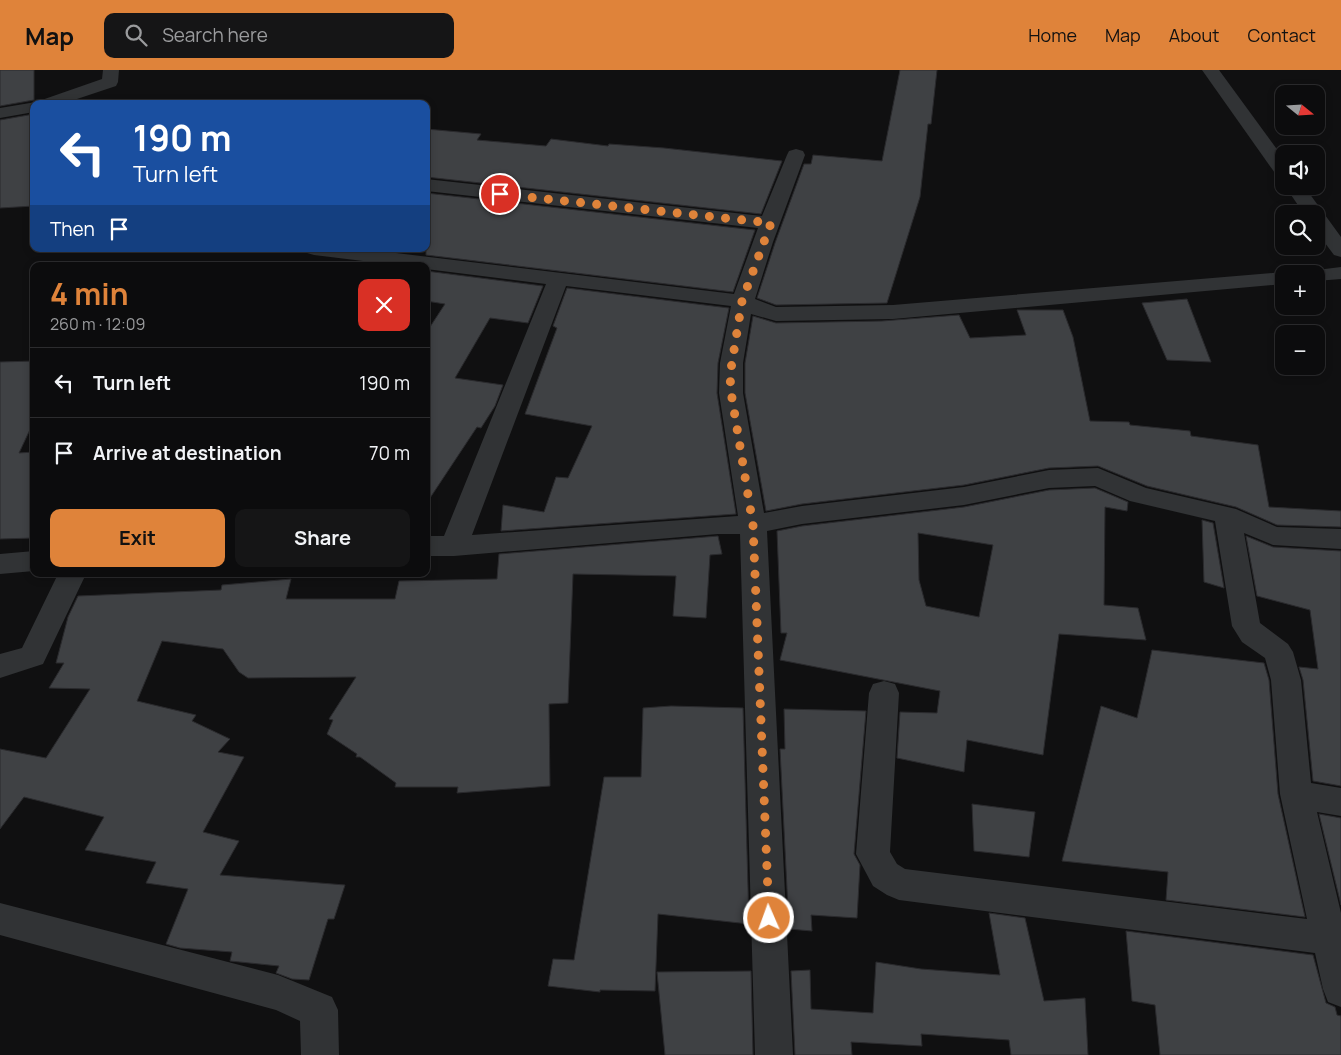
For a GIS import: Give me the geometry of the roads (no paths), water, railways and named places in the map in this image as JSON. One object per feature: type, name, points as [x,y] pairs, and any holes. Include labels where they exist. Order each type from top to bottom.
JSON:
[{"type":"street","points":[[56,100],[110,82],[111,70]]},
{"type":"street","points":[[1210,70],[1275,160]]},
{"type":"street","points":[[0,113],[30,108]]},
{"type":"street","points":[[774,1055],[753,525],[731,392],[730,375],[742,301],[796,155]]},
{"type":"street","points":[[430,185],[771,223]]},
{"type":"street","points":[[1325,229],[1341,251]]},
{"type":"street","points":[[333,252],[397,262]]},
{"type":"street","points":[[430,266],[742,301],[757,309],[776,314],[893,312],[1275,279]]},
{"type":"street","points":[[1325,274],[1341,273]]},
{"type":"street","points":[[454,546],[558,279]]},
{"type":"street","points":[[430,546],[454,546],[718,525],[753,525],[802,515],[964,496],[1049,479],[1098,477],[1139,495],[1227,515],[1273,536],[1341,539]]},
{"type":"street","points":[[1227,515],[1246,626],[1252,634],[1278,652],[1286,680],[1296,794],[1335,939],[1341,989]]},
{"type":"street","points":[[0,564],[30,562]]},
{"type":"street","points":[[0,666],[33,656],[71,577]]},
{"type":"street","points":[[884,693],[873,854],[885,875],[899,884],[1335,939]]},
{"type":"street","points":[[1296,794],[1341,802]]},
{"type":"street","points":[[0,919],[278,993],[319,1010],[320,1055]]}]
